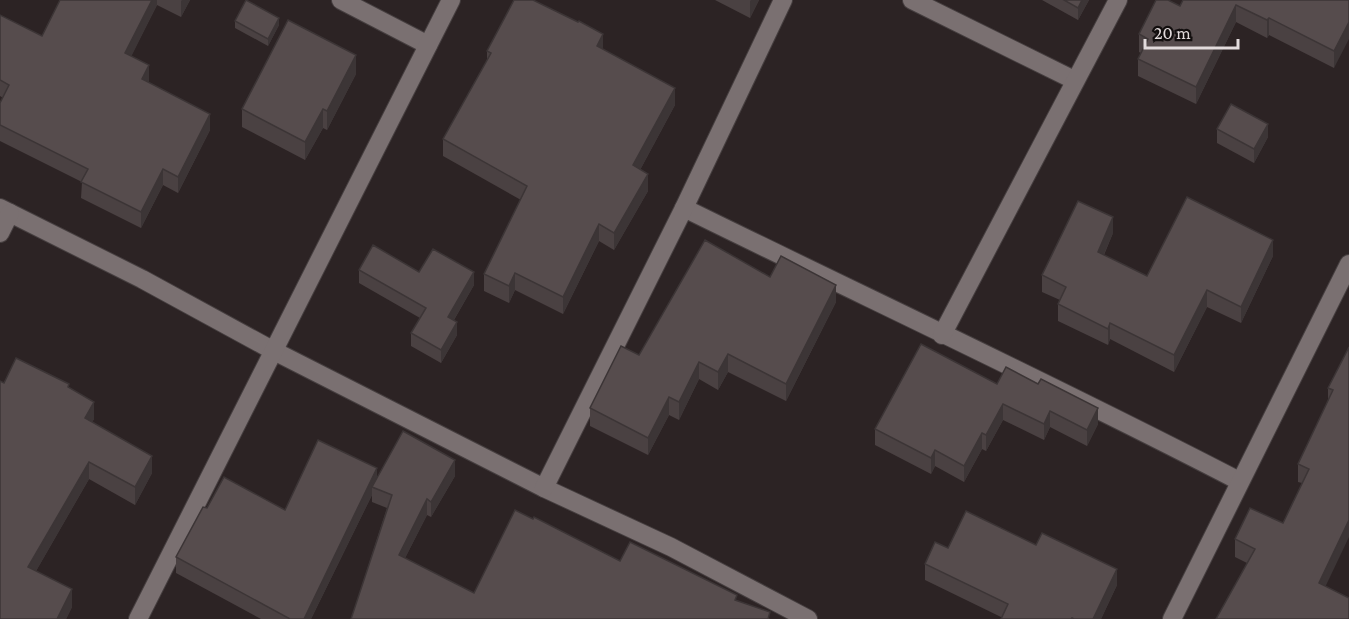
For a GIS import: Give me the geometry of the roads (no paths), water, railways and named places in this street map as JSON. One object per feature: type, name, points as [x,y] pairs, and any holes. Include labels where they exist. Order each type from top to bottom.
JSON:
[{"type":"street","points":[[340,0],[428,45]]},
{"type":"street","points":[[145,616],[274,351],[451,0]]},
{"type":"street","points":[[544,488],[684,208],[783,0]]},
{"type":"street","points":[[912,0],[1074,80]]},
{"type":"street","points":[[942,335],[1118,0]]},
{"type":"street","points":[[684,208],[942,335],[1092,405],[1239,481]]},
{"type":"street","points":[[0,233],[5,211],[142,279],[274,351],[544,488],[671,547],[808,619]]},
{"type":"street","points":[[1172,619],[1349,264]]}]
